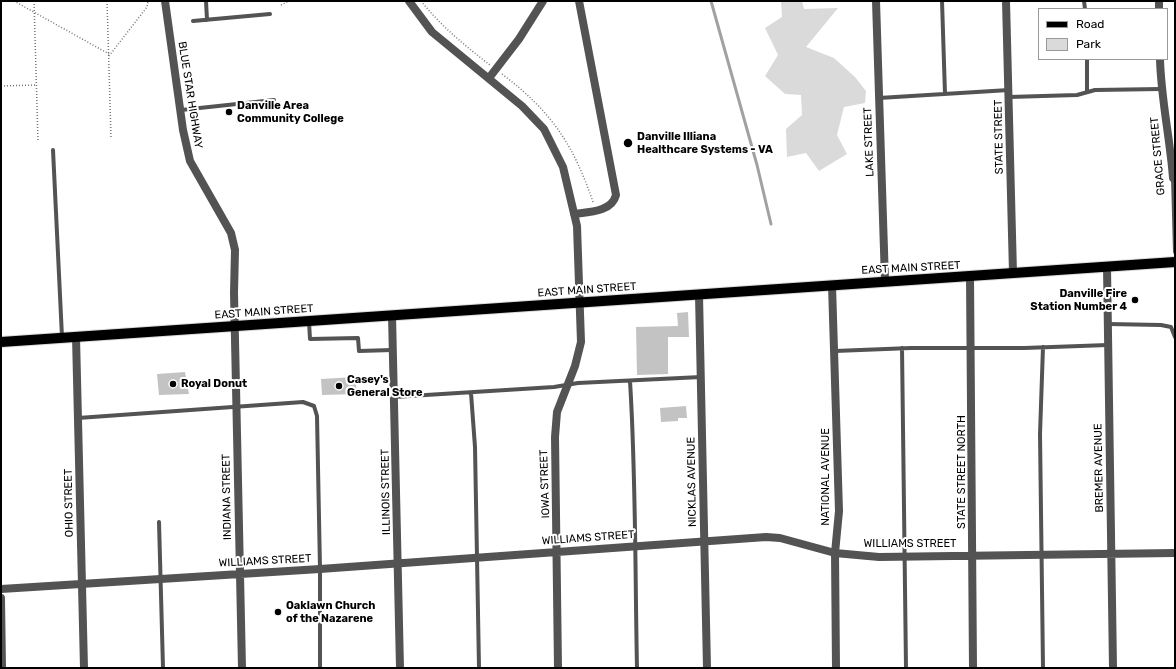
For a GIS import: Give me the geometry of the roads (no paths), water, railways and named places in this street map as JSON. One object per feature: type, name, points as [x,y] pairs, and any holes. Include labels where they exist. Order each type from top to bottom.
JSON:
[{"type":"main road","name":"EAST MAIN STREET","points":[[1,342],[1175,262]]},
{"type":"street","name":"BLUE STAR HIGHWAY","points":[[165,1],[180,110],[190,162],[231,233],[235,250],[235,326]]},
{"type":"street","name":"IOWA STREET","points":[[409,1],[432,32],[522,106],[549,137],[563,167],[578,226],[581,342],[575,366],[566,385],[557,412],[554,437],[558,552],[558,668]]},
{"type":"street","points":[[489,78],[519,39],[544,1]]},
{"type":"street","points":[[574,214],[593,211],[609,206],[614,201],[616,195],[579,1]]},
{"type":"street","name":"LAKE STREET","points":[[876,1],[885,281]]},
{"type":"street","name":"STATE STREET","points":[[1006,1],[1013,273]]},
{"type":"street","name":"GRACE STREET","points":[[1160,60],[1161,89],[1170,135],[1174,178]]},
{"type":"street","name":"BREMER AVENUE","points":[[1107,267],[1113,668]]},
{"type":"street","name":"STATE STREET NORTH","points":[[970,276],[972,347],[973,544],[971,555],[973,668]]},
{"type":"street","name":"NATIONAL AVENUE","points":[[832,285],[839,511],[835,553],[836,668]]},
{"type":"street","name":"NICKLAS AVENUE","points":[[699,295],[707,668]]},
{"type":"street","name":"ILLINOIS STREET","points":[[392,316],[400,668]]},
{"type":"street","name":"INDIANA STREET","points":[[235,326],[242,668]]},
{"type":"street","name":"OHIO STREET","points":[[76,337],[84,668]]},
{"type":"street","name":"WILLIAMS STREET","points":[[1,589],[320,569],[766,537],[780,538],[835,553],[879,557],[1175,553]]},
{"type":"street","points":[[1,598],[2,668]]},
{"type":"lane","points":[[206,1],[207,20]]},
{"type":"lane","points":[[942,1],[945,94]]},
{"type":"lane","points":[[193,22],[270,14]]},
{"type":"lane","points":[[1086,60],[1087,92]]},
{"type":"lane","points":[[879,98],[945,94],[1077,95],[1095,90],[1161,89]]},
{"type":"lane","points":[[180,110],[274,100]]},
{"type":"lane","points":[[53,150],[62,338]]},
{"type":"lane","name":"GRACE STREET","points":[[1174,178],[1175,252]]},
{"type":"lane","points":[[309,321],[310,339],[358,338],[359,351],[393,350]]},
{"type":"lane","points":[[1108,324],[1161,325],[1170,327],[1175,337]]},
{"type":"lane","points":[[835,351],[902,348],[1108,345]]},
{"type":"lane","points":[[1043,347],[1040,434],[1043,668]]},
{"type":"lane","points":[[902,348],[904,441],[903,498],[906,557],[904,588],[906,668]]},
{"type":"lane","points":[[394,397],[701,377]]},
{"type":"lane","points":[[630,381],[636,546],[637,668]]},
{"type":"lane","points":[[471,393],[475,447],[479,668]]},
{"type":"lane","points":[[78,418],[303,402],[314,406],[317,416],[320,668]]},
{"type":"lane","points":[[159,522],[162,578],[163,668]]},
{"type":"waterway","points":[[711,1],[757,165],[771,224]]},
{"type":"place","name":"Danville Area Community College","points":[[229,112]]},
{"type":"place","name":"Danville Illiana Healthcare Systems - VA","points":[[628,143]]},
{"type":"place","name":"Danville Fire Station Number 4","points":[[1135,300]]},
{"type":"place","name":"Royal Donut","points":[[173,384]]},
{"type":"place","name":"Casey's General Store","points":[[339,386]]},
{"type":"place","name":"Oaklawn Church of the Nazarene","points":[[278,612]]}]
